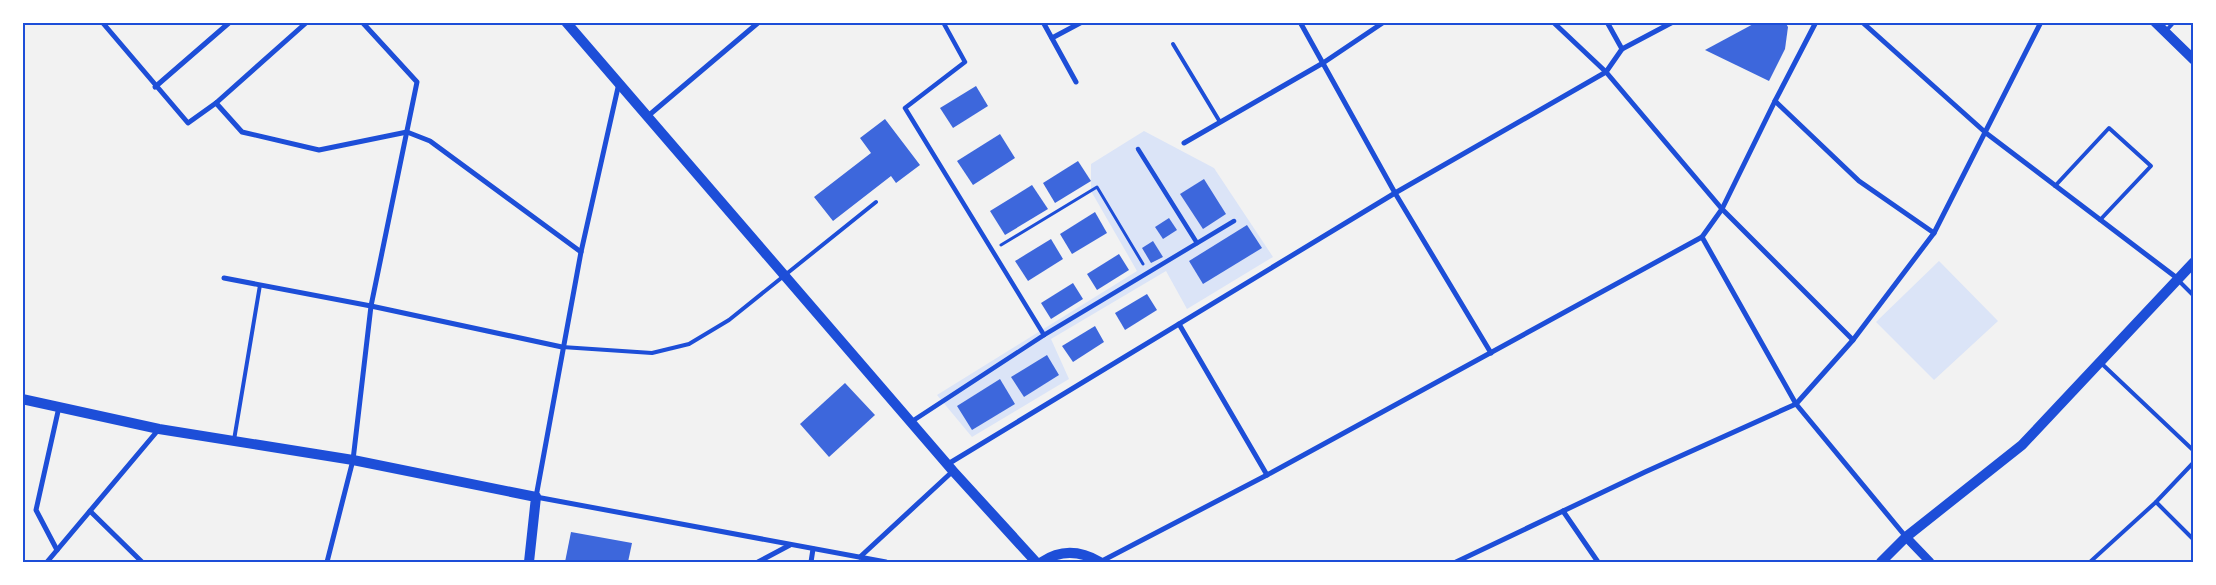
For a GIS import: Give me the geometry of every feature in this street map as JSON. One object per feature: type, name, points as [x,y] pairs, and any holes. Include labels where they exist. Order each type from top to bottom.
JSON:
[{"type":"main road","points":[[566,22],[950,468],[1036,562]]},
{"type":"main road","points":[[2155,22],[2194,60]]},
{"type":"main road","points":[[1880,562],[1906,537],[2022,445],[2194,262]]},
{"type":"main road","points":[[22,399],[159,429],[352,460],[536,497],[529,562]]},
{"type":"main road","points":[[1042,562],[1060,553],[1074,552],[1088,555],[1100,562]]},
{"type":"street","points":[[102,22],[155,87],[188,123],[216,103],[307,22]]},
{"type":"street","points":[[155,87],[230,22]]},
{"type":"street","points":[[328,562],[352,460],[371,306],[417,82],[362,22]]},
{"type":"street","points":[[648,116],[759,22]]},
{"type":"street","points":[[943,22],[966,62],[905,108],[1044,335]]},
{"type":"street","points":[[1043,22],[1076,82]]},
{"type":"street","points":[[1052,38],[1082,22]]},
{"type":"street","points":[[1300,22],[1395,192],[1492,353]]},
{"type":"street","points":[[1184,143],[1323,62],[1384,22]]},
{"type":"street","points":[[1553,22],[1606,72],[1722,209],[1853,340]]},
{"type":"street","points":[[1608,22],[1622,49]]},
{"type":"street","points":[[860,557],[950,468],[1179,324],[1395,192],[1606,72],[1622,49],[1673,22]]},
{"type":"street","points":[[1100,562],[1267,475],[1702,237],[1722,209],[1816,22]]},
{"type":"street","points":[[1862,22],[1986,133],[2177,278]]},
{"type":"street","points":[[1456,562],[1796,404],[1853,340],[1934,233],[2041,22]]},
{"type":"street","points":[[619,83],[580,252],[536,497],[886,562]]},
{"type":"street","points":[[1775,101],[1859,181],[1934,233]]},
{"type":"street","points":[[216,103],[242,132],[320,150],[407,132],[430,141],[580,252]]},
{"type":"street","points":[[1138,149],[1197,243]]},
{"type":"street","points":[[911,422],[1044,335],[1234,221]]},
{"type":"street","points":[[1702,237],[1796,404],[1906,537],[1930,562]]},
{"type":"street","points":[[224,278],[371,306],[562,347]]},
{"type":"street","points":[[1179,324],[1267,475]]},
{"type":"street","points":[[58,550],[36,510],[60,407]]},
{"type":"street","points":[[47,562],[159,429]]},
{"type":"street","points":[[90,511],[142,562]]},
{"type":"street","points":[[1563,511],[1598,562]]},
{"type":"street","points":[[758,562],[790,544]]},
{"type":"street","points":[[811,562],[813,548]]},
{"type":"lane","points":[[2165,32],[2174,22]]},
{"type":"lane","points":[[1173,44],[1220,122]]},
{"type":"lane","points":[[2055,186],[2109,128],[2151,166],[2100,220]]},
{"type":"lane","points":[[562,347],[652,353],[689,344],[729,320],[876,202]]},
{"type":"lane","points":[[2177,278],[2194,296]]},
{"type":"lane","points":[[234,441],[260,284]]},
{"type":"lane","points":[[2100,362],[2194,451]]},
{"type":"lane","points":[[2090,562],[2156,502],[2194,462]]},
{"type":"lane","points":[[2156,502],[2194,540]]},
{"type":"path","points":[[992,251],[1097,187],[1148,272]]},
{"type":"shaded area","points":[[1144,131],[1214,168],[1273,257],[1187,309],[1166,271],[1051,339],[1069,379],[972,437],[937,395],[1137,271],[1091,191],[1091,164]]},
{"type":"shaded area","points":[[1939,261],[1998,321],[1934,380],[1876,322]]},
{"type":"building","points":[[1757,22],[1785,22],[1788,27],[1785,49],[1769,81],[1705,50]]},
{"type":"building","points":[[976,86],[988,106],[953,128],[940,108]]},
{"type":"building","points":[[885,119],[920,165],[896,183],[891,176],[833,221],[814,197],[871,153],[860,138]]},
{"type":"building","points":[[1000,134],[1015,158],[973,185],[957,161]]},
{"type":"building","points":[[1078,161],[1091,181],[1055,203],[1043,183]]},
{"type":"building","points":[[1204,179],[1226,214],[1203,229],[1180,194]]},
{"type":"building","points":[[1032,185],[1048,209],[1005,235],[990,211]]},
{"type":"building","points":[[1095,212],[1107,233],[1072,254],[1060,234]]},
{"type":"building","points":[[1169,218],[1177,230],[1163,239],[1155,227]]},
{"type":"building","points":[[1247,225],[1262,248],[1203,284],[1189,261]]},
{"type":"building","points":[[1051,239],[1063,259],[1028,281],[1015,261]]},
{"type":"building","points":[[1153,241],[1163,257],[1151,263],[1142,248]]},
{"type":"building","points":[[1119,254],[1129,270],[1097,290],[1087,274]]},
{"type":"building","points":[[1073,283],[1083,299],[1051,319],[1041,303]]},
{"type":"building","points":[[1147,294],[1157,310],[1125,330],[1115,313]]},
{"type":"building","points":[[1095,326],[1104,342],[1073,362],[1062,346]]},
{"type":"building","points":[[1047,355],[1059,375],[1024,397],[1011,377]]},
{"type":"building","points":[[1000,379],[1015,404],[972,430],[957,406]]},
{"type":"building","points":[[845,383],[875,415],[829,457],[800,424]]},
{"type":"building","points":[[571,532],[632,543],[628,562],[565,562]]}]
